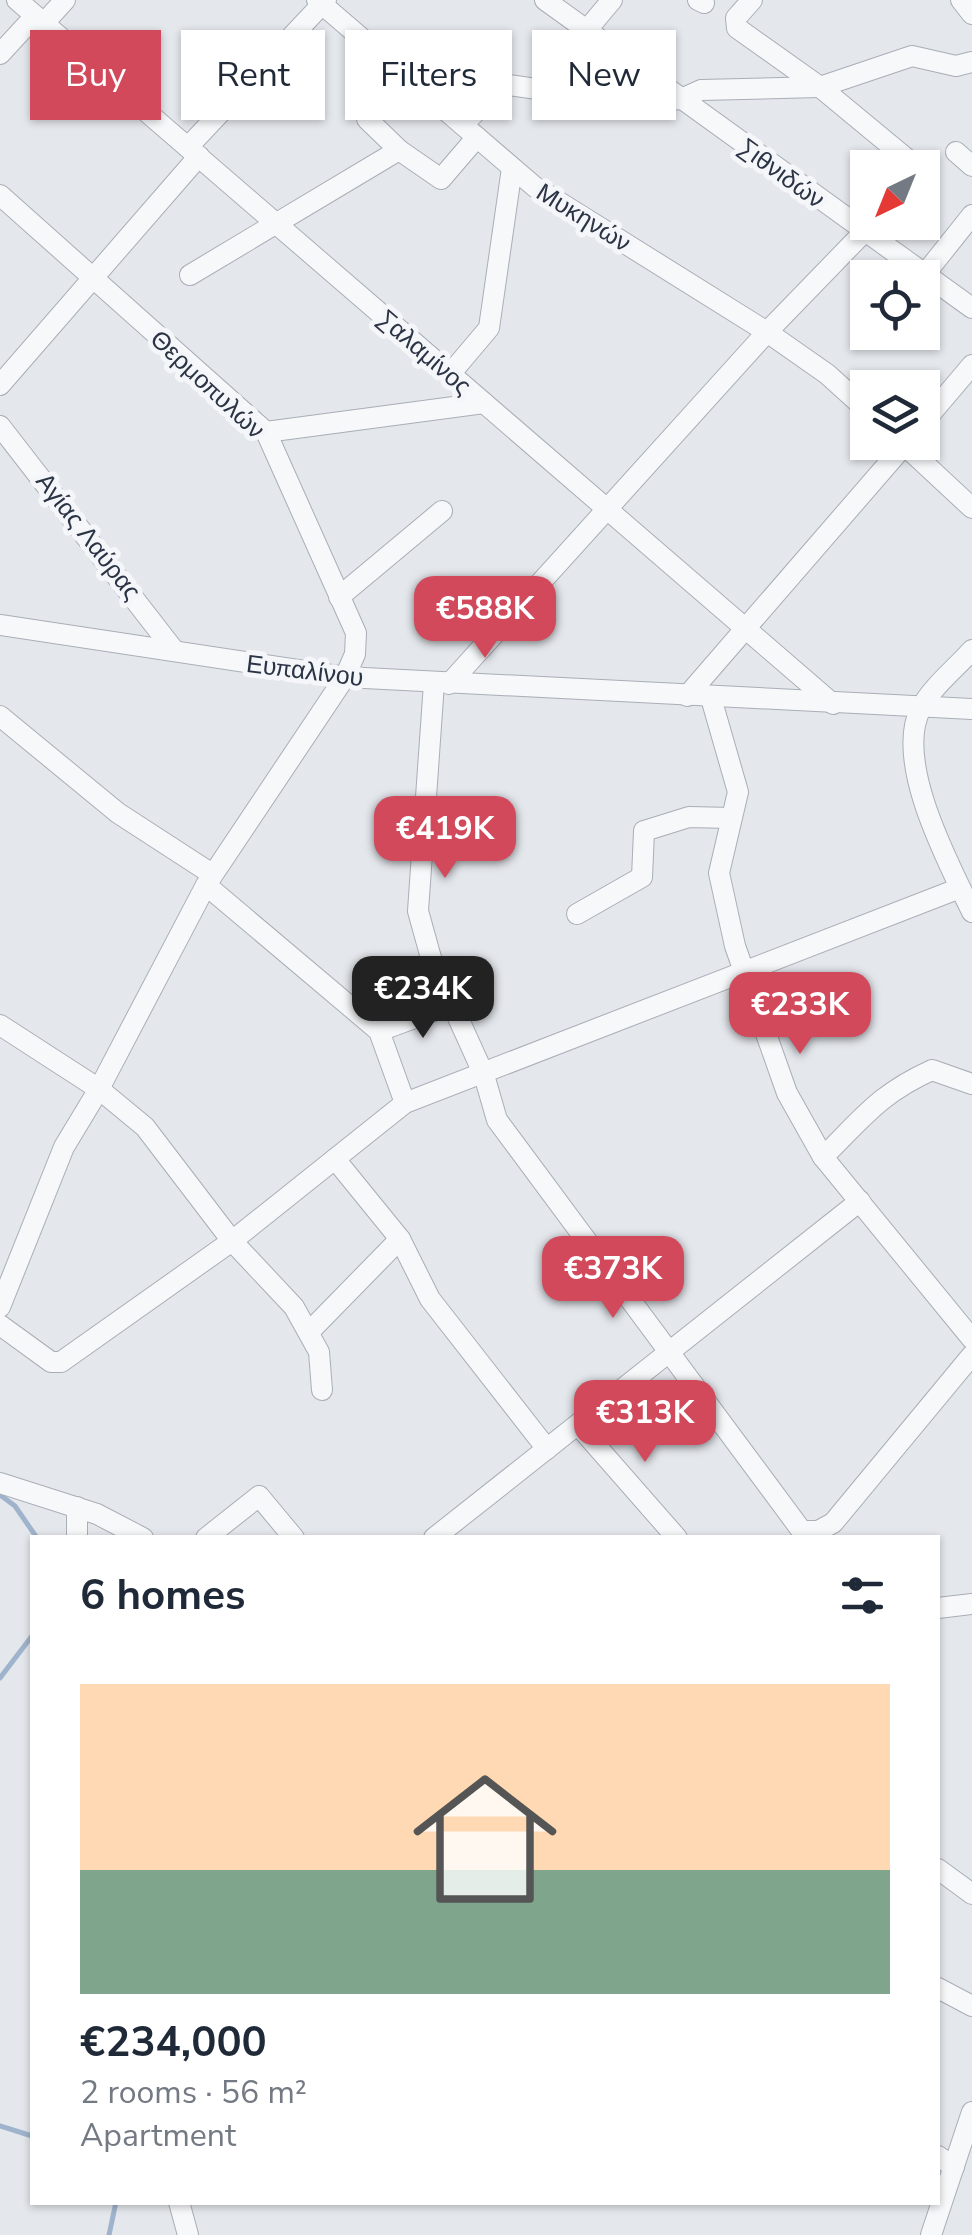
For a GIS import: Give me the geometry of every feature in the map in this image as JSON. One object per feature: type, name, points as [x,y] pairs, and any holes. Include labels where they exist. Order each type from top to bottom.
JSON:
[{"type":"street","name":"Σαλαμίνος","points":[[17,0],[833,704]]},
{"type":"street","points":[[0,54],[65,0]]},
{"type":"street","name":"Σιθνιδών","points":[[545,0],[586,30]]},
{"type":"street","points":[[586,30],[612,0]]},
{"type":"street","points":[[752,0],[736,18],[738,28],[820,87],[896,150]]},
{"type":"street","points":[[961,0],[972,14]]},
{"type":"street","points":[[0,385],[95,280],[194,151],[321,1]]},
{"type":"street","name":"Μυκηνών","points":[[321,1],[353,30]]},
{"type":"street","points":[[368,120],[399,150],[441,179],[502,84],[635,103],[681,99],[701,90],[820,87],[912,56],[956,66],[972,62]]},
{"type":"street","name":"Σιθνιδών","points":[[676,95],[850,223]]},
{"type":"street","name":"Μυκηνών","points":[[457,120],[535,187],[767,332],[850,395]]},
{"type":"street","points":[[190,275],[399,150]]},
{"type":"street","points":[[451,373],[489,328],[512,168]]},
{"type":"street","name":"Θερμοπυλών","points":[[0,195],[266,432],[356,634],[356,654],[345,677]]},
{"type":"street","points":[[936,260],[972,215]]},
{"type":"street","points":[[857,240],[442,683],[418,911],[450,1005],[484,1075],[488,1098],[505,1136],[804,1534],[833,1523],[972,1355]]},
{"type":"street","name":"Σιθνιδών","points":[[874,240],[904,260]]},
{"type":"street","name":"Σιθνιδών","points":[[940,285],[972,308]]},
{"type":"street","points":[[940,403],[972,366]]},
{"type":"street","points":[[266,432],[484,403]]},
{"type":"street","name":"Αγίας Λαύρας","points":[[0,426],[172,649]]},
{"type":"street","points":[[687,696],[889,460]]},
{"type":"street","points":[[922,460],[972,508]]},
{"type":"street","points":[[338,597],[442,512]]},
{"type":"street","name":"Ευπαλίνου","points":[[0,625],[345,677],[972,709]]},
{"type":"street","points":[[972,650],[920,709],[915,740],[918,788],[972,912]]},
{"type":"street","points":[[0,1308],[51,1174],[100,1089],[209,879],[345,677]]},
{"type":"street","points":[[711,698],[738,792],[719,873],[744,972],[787,1093],[824,1157],[972,1340]]},
{"type":"street","points":[[0,716],[118,813],[209,879],[379,1031],[405,1104]]},
{"type":"street","points":[[578,914],[642,877],[644,831],[689,817],[731,818]]},
{"type":"street","points":[[0,1325],[51,1362],[61,1362],[232,1241],[405,1104],[960,888]]},
{"type":"street","points":[[379,1031],[450,1005]]},
{"type":"street","points":[[0,1025],[100,1089],[145,1127],[232,1241],[294,1307],[319,1352],[322,1390]]},
{"type":"street","points":[[824,1157],[877,1100],[911,1080],[932,1070],[972,1084]]},
{"type":"street","points":[[336,1159],[400,1239],[418,1282],[547,1449]]},
{"type":"street","points":[[460,1530],[547,1449],[860,1201]]},
{"type":"street","points":[[309,1332],[400,1239]]},
{"type":"street","points":[[578,1425],[674,1535]]},
{"type":"street","points":[[0,1483],[77,1507],[137,1535]]},
{"type":"street","points":[[210,1535],[260,1496],[292,1535]]},
{"type":"street","points":[[77,1507],[77,1535]]},
{"type":"street","points":[[940,1608],[972,1604]]},
{"type":"street","points":[[940,1870],[972,1894]]},
{"type":"street","points":[[940,1989],[972,2006]]},
{"type":"street","points":[[940,2191],[946,2161],[972,2112]]},
{"type":"street","points":[[181,2205],[188,2235]]},
{"type":"street","points":[[931,2235],[937,2205]]},
{"type":"waterway","points":[[0,1495],[15,1506],[35,1535]]},
{"type":"waterway","points":[[0,1678],[30,1639]]},
{"type":"waterway","points":[[0,2126],[30,2135]]},
{"type":"waterway","points":[[109,2235],[115,2205]]}]
